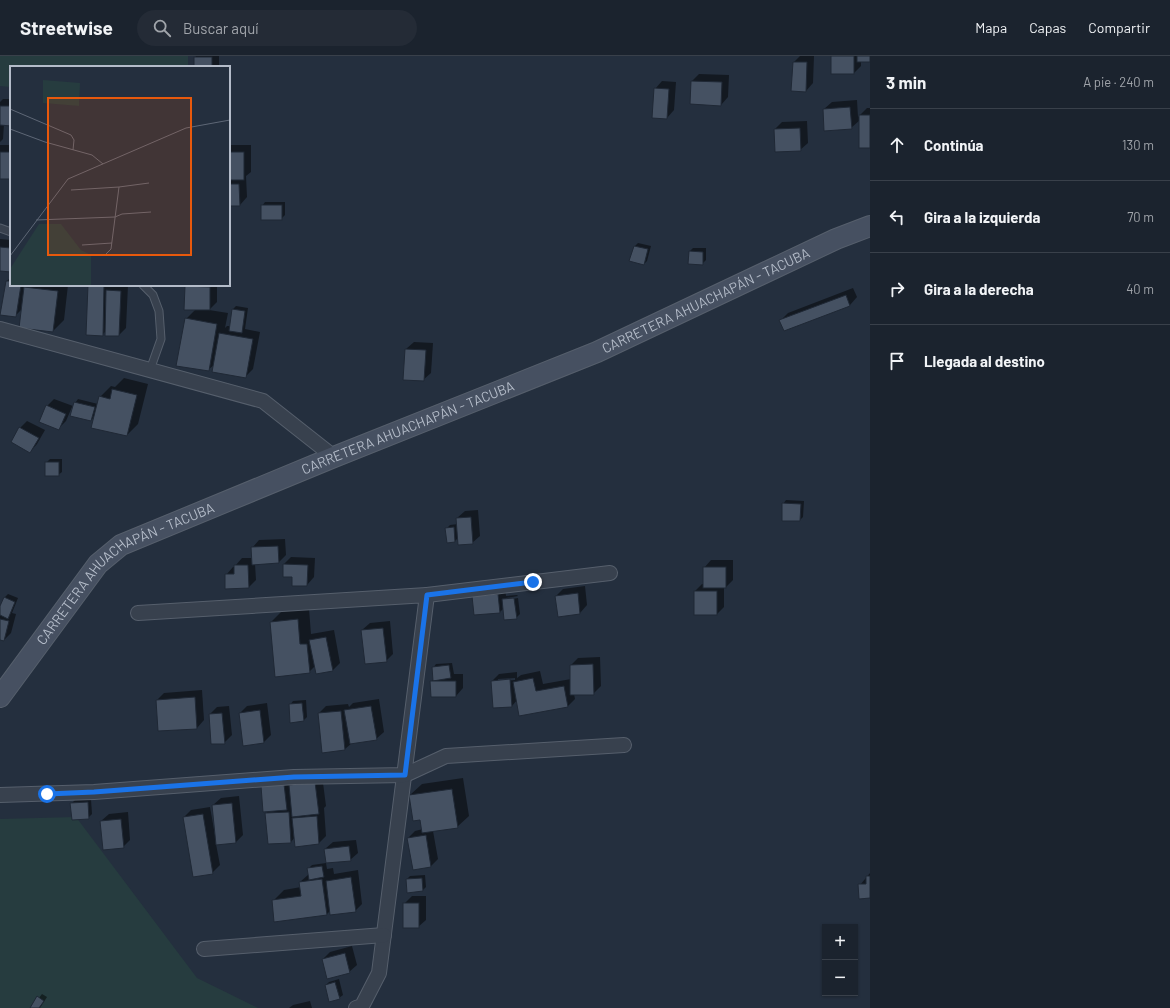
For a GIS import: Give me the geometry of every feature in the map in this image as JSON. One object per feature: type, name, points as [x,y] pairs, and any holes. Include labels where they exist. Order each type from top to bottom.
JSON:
[{"type":"street","name":"CARRETERA AHUACHAPÁN - TACUBA","points":[[0,697],[98,564],[121,545],[334,456],[597,352],[836,238],[870,226]]},
{"type":"street","points":[[0,329],[263,401],[334,456]]},
{"type":"street","points":[[138,613],[427,595],[610,573]]},
{"type":"street","points":[[356,1008],[362,1006],[379,973],[427,595]]},
{"type":"street","points":[[0,796],[94,792],[294,777],[405,775],[446,756],[624,745]]},
{"type":"street","points":[[204,949],[384,935]]},
{"type":"lane","points":[[0,228],[10,232]]},
{"type":"lane","points":[[144,286],[153,295],[159,311],[161,339],[150,370]]},
{"type":"green space","points":[[0,56],[188,56],[188,66],[10,66],[10,87],[0,86]]},
{"type":"green space","points":[[76,817],[197,978],[258,1008],[0,1008],[0,819]]},
{"type":"building","points":[[831,56],[854,56],[854,74],[831,74]]},
{"type":"building","points":[[857,56],[870,56],[870,62],[857,62]]},
{"type":"building","points":[[194,57],[212,57],[212,66],[194,66]]},
{"type":"building","points":[[793,62],[807,62],[806,92],[791,91]]},
{"type":"building","points":[[691,81],[722,82],[721,106],[690,104]]},
{"type":"building","points":[[654,88],[669,89],[667,119],[652,118]]},
{"type":"building","points":[[0,106],[10,106],[10,126],[0,125]]},
{"type":"building","points":[[850,107],[852,129],[824,131],[823,109]]},
{"type":"building","points":[[859,115],[870,115],[870,148],[859,148]]},
{"type":"building","points":[[800,128],[801,151],[775,152],[774,129]]},
{"type":"building","points":[[0,152],[10,152],[10,179],[0,179]]},
{"type":"building","points":[[230,152],[244,152],[244,180],[230,180]]},
{"type":"building","points":[[230,184],[239,184],[240,206],[230,206]]},
{"type":"building","points":[[261,205],[282,205],[282,220],[261,220]]},
{"type":"building","points":[[634,246],[648,249],[644,265],[629,261]]},
{"type":"building","points":[[0,247],[10,248],[10,272],[0,271]]},
{"type":"building","points":[[689,251],[703,252],[703,265],[688,264]]},
{"type":"building","points":[[6,281],[10,281],[10,286],[21,286],[16,317],[0,315]]},
{"type":"building","points":[[88,286],[104,286],[103,336],[86,335]]},
{"type":"building","points":[[185,286],[210,287],[210,310],[184,310]]},
{"type":"building","points":[[24,287],[58,291],[53,332],[19,328]]},
{"type":"building","points":[[106,290],[121,291],[119,336],[105,336]]},
{"type":"building","points":[[846,295],[850,306],[784,331],[779,320]]},
{"type":"building","points":[[232,309],[245,311],[242,333],[229,331]]},
{"type":"building","points":[[185,318],[217,324],[209,371],[176,366]]},
{"type":"building","points":[[219,333],[253,339],[246,378],[212,372]]},
{"type":"building","points":[[405,349],[426,350],[424,381],[403,380]]},
{"type":"building","points":[[112,389],[137,395],[127,436],[91,428],[99,396],[110,399]]},
{"type":"building","points":[[74,402],[95,407],[91,421],[70,416]]},
{"type":"building","points":[[46,405],[66,414],[59,430],[39,422]]},
{"type":"building","points":[[19,427],[39,438],[30,453],[11,442]]},
{"type":"building","points":[[45,462],[59,462],[59,476],[45,476]]},
{"type":"building","points":[[782,503],[801,504],[800,521],[782,521]]},
{"type":"building","points":[[471,517],[473,544],[458,545],[456,518]]},
{"type":"building","points":[[454,527],[455,542],[447,543],[445,528]]},
{"type":"building","points":[[278,546],[279,563],[252,565],[251,547]]},
{"type":"building","points":[[283,564],[308,565],[307,586],[292,586],[292,577],[283,577]]},
{"type":"building","points":[[234,565],[248,565],[249,588],[225,589],[225,574],[234,574]]},
{"type":"building","points":[[703,567],[726,567],[726,588],[703,588]]},
{"type":"building","points":[[694,591],[717,591],[717,615],[694,615]]},
{"type":"building","points":[[578,593],[580,614],[558,617],[555,596]]},
{"type":"building","points":[[498,594],[500,613],[474,615],[472,596]]},
{"type":"building","points":[[4,597],[15,602],[8,619],[0,615],[0,606]]},
{"type":"building","points":[[514,598],[517,619],[504,620],[502,599]]},
{"type":"building","points":[[0,619],[9,621],[4,641],[0,640]]},
{"type":"building","points":[[298,619],[300,644],[307,644],[310,673],[275,677],[270,622]]},
{"type":"building","points":[[383,628],[387,662],[365,664],[361,630]]},
{"type":"building","points":[[326,637],[333,671],[316,674],[309,640]]},
{"type":"building","points":[[593,664],[594,695],[570,695],[570,665]]},
{"type":"building","points":[[449,665],[451,678],[433,681],[432,667]]},
{"type":"building","points":[[533,678],[536,691],[564,686],[568,707],[519,716],[513,682]]},
{"type":"building","points":[[510,679],[512,707],[493,708],[491,681]]},
{"type":"building","points":[[430,681],[456,681],[456,697],[431,697]]},
{"type":"building","points":[[195,697],[197,729],[158,731],[156,700]]},
{"type":"building","points":[[302,703],[304,721],[290,723],[289,704]]},
{"type":"building","points":[[371,706],[377,740],[350,744],[344,710]]},
{"type":"building","points":[[260,710],[264,743],[243,746],[239,713]]},
{"type":"building","points":[[341,711],[345,750],[322,753],[318,713]]},
{"type":"building","points":[[222,713],[225,744],[211,744],[209,714]]},
{"type":"building","points":[[315,782],[319,814],[292,817],[289,785]]},
{"type":"building","points":[[284,784],[287,810],[263,812],[261,786]]},
{"type":"building","points":[[452,789],[458,828],[422,833],[420,820],[413,821],[409,795]]},
{"type":"building","points":[[88,802],[89,819],[72,820],[70,803]]},
{"type":"building","points":[[232,803],[236,843],[216,845],[212,805]]},
{"type":"building","points":[[289,812],[291,843],[268,844],[265,813]]},
{"type":"building","points":[[203,814],[213,874],[193,877],[183,817]]},
{"type":"building","points":[[317,816],[319,844],[295,847],[292,818]]},
{"type":"building","points":[[121,819],[124,848],[103,850],[100,821]]},
{"type":"building","points":[[426,835],[431,867],[413,870],[407,838]]},
{"type":"building","points":[[349,846],[351,861],[326,863],[324,849]]},
{"type":"building","points":[[322,866],[324,877],[309,880],[307,868]]},
{"type":"building","points":[[866,876],[870,876],[870,898],[859,899],[858,884],[866,884]]},
{"type":"building","points":[[351,877],[356,912],[330,915],[326,881]]},
{"type":"building","points":[[422,878],[423,891],[407,893],[406,879]]},
{"type":"building","points":[[322,879],[327,915],[274,922],[272,900],[301,896],[299,882]]},
{"type":"building","points":[[403,903],[419,903],[419,928],[403,928]]},
{"type":"building","points":[[345,953],[350,973],[327,979],[322,959]]},
{"type":"building","points":[[335,982],[340,999],[329,1002],[325,985]]},
{"type":"building","points":[[37,996],[44,1001],[39,1008],[30,1008]]},
{"type":"route","points":[[47,794],[94,792],[294,777],[405,775],[427,595],[533,582]]}]
